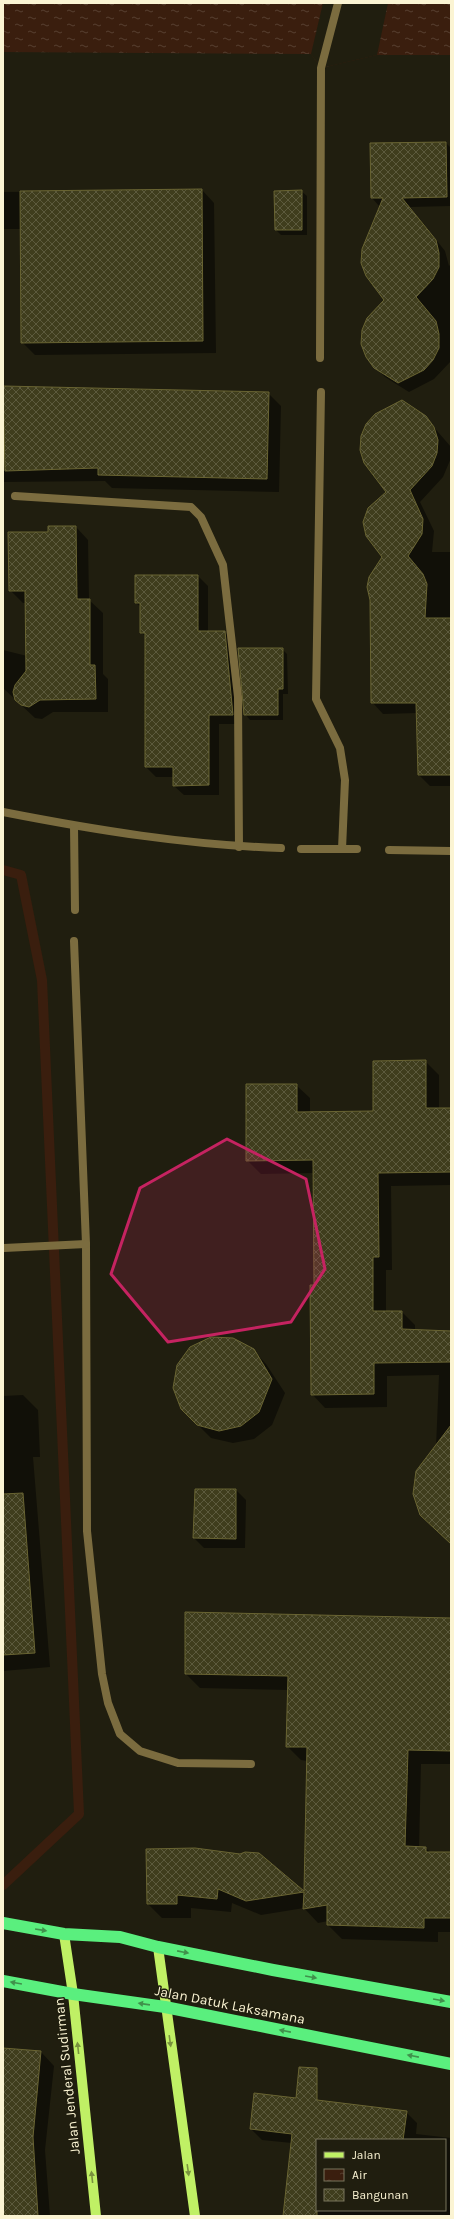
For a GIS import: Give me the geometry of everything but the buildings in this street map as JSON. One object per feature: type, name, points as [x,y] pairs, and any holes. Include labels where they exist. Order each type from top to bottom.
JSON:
[{"type":"highway","points":[[3,1924],[64,1934],[120,1937],[158,1947],[451,2002]]},
{"type":"highway","name":"Jalan Datuk Laksamana","points":[[3,1981],[73,1994],[165,2007],[451,2064]]},
{"type":"main road","name":"Jalan Jenderal Sudirman","points":[[64,1934],[73,1994],[96,2216]]},
{"type":"main road","points":[[158,1947],[194,2216]]},
{"type":"lane","points":[[320,358],[321,68],[338,3]]},
{"type":"lane","points":[[321,392],[316,699],[340,748],[345,780],[342,850]]},
{"type":"lane","points":[[15,496],[191,507],[200,517],[223,565],[238,697],[239,847]]},
{"type":"lane","points":[[3,812],[74,826],[239,847],[281,848]]},
{"type":"lane","points":[[74,826],[75,910]]},
{"type":"lane","points":[[301,849],[357,850]]},
{"type":"lane","points":[[389,850],[451,851]]},
{"type":"lane","points":[[74,941],[86,1244],[87,1531],[102,1674],[108,1703],[120,1734],[140,1751],[178,1762],[251,1764]]},
{"type":"lane","points":[[4,1248],[86,1244]]},
{"type":"highlighted area","points":[[227,1139],[306,1179],[325,1269],[291,1322],[168,1342],[111,1274],[140,1188]]},
{"type":"water","points":[[3,3],[451,3],[451,55],[377,55],[321,68],[311,54],[3,52]]},
{"type":"pier","points":[[323,3],[388,3],[377,55],[321,68],[311,54]]},
{"type":"waterway","points":[[3,870],[21,875],[42,980],[79,1814],[3,1885]]}]
